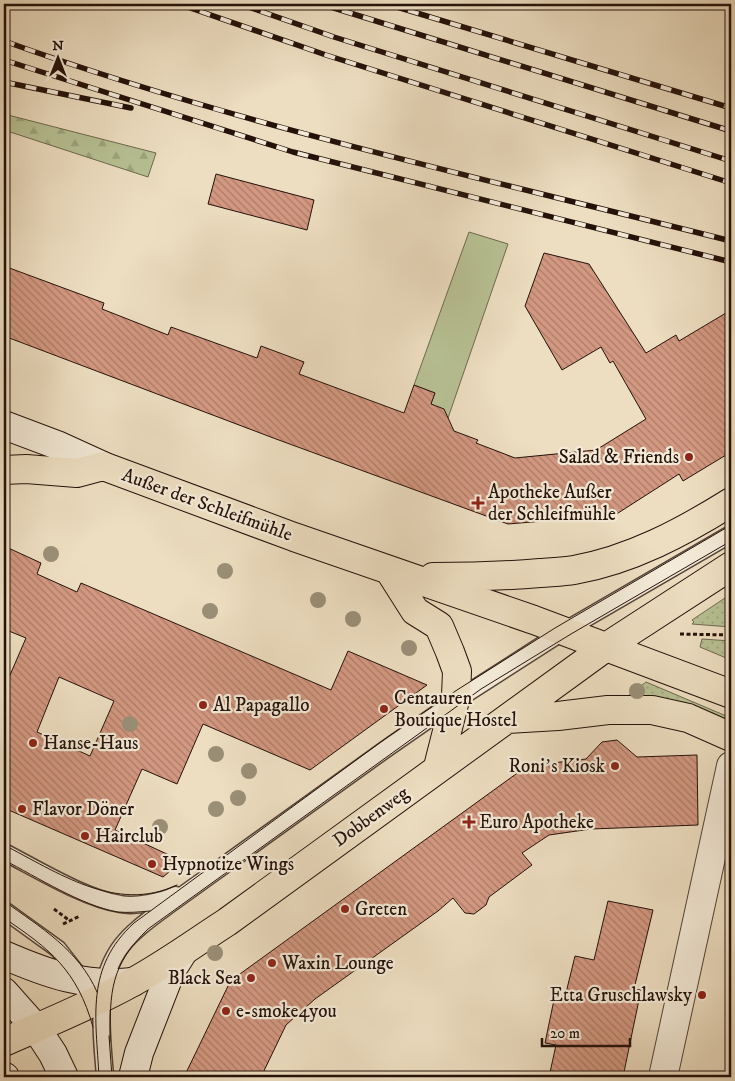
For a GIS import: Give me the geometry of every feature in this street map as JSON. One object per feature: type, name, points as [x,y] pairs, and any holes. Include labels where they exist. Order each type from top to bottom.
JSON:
[{"type":"main road","points":[[4,470],[26,469],[77,473],[103,466]]},
{"type":"main road","name":"Außer der Schleifmühle","points":[[103,466],[294,537],[564,631],[731,694]]},
{"type":"main road","name":"Außer der Schleifmühle","points":[[401,574],[496,577],[573,571],[630,555],[682,531],[731,502]]},
{"type":"main road","name":"Dobbenweg","points":[[4,1042],[36,1028],[96,991],[133,982],[183,952],[606,647],[731,566]]},
{"type":"main road","points":[[401,574],[415,611],[438,626],[457,671],[455,701],[438,768]]},
{"type":"main road","points":[[506,718],[558,716],[608,710],[652,710],[688,718],[731,737]]},
{"type":"street","name":"Außer der Schleifmühle","points":[[4,425],[57,445],[103,466]]},
{"type":"street","points":[[664,1077],[731,766]]},
{"type":"street","points":[[133,1077],[139,1054],[171,971],[183,952]]},
{"type":"street","points":[[4,955],[43,972],[96,991]]},
{"type":"street","points":[[4,992],[36,1028],[53,1054],[64,1077]]},
{"type":"lane","points":[[96,991],[122,946],[135,931],[383,750],[564,631],[731,534]]},
{"type":"lane","points":[[4,852],[92,896],[120,904],[141,904],[174,896],[202,881]]},
{"type":"lane","points":[[4,910],[58,949],[96,991],[102,1032],[105,1077]]},
{"type":"path","points":[[54,910],[70,921]]},
{"type":"green space","points":[[4,114],[156,153],[148,177],[4,130]]},
{"type":"green space","points":[[469,232],[508,244],[448,418],[428,411],[435,393],[414,385]]},
{"type":"green space","points":[[731,594],[731,627],[692,624],[694,622],[692,620]]},
{"type":"green space","points":[[702,639],[731,641],[731,660],[700,647]]},
{"type":"green space","points":[[646,682],[731,718],[731,725],[624,699]]},
{"type":"building","points":[[216,174],[314,200],[307,230],[208,204]]},
{"type":"building","points":[[544,253],[589,264],[646,353],[676,335],[679,341],[731,310],[731,452],[683,481],[679,474],[615,515],[508,524],[4,336],[4,266],[104,303],[102,309],[168,335],[171,327],[257,358],[261,346],[304,362],[299,374],[404,413],[414,385],[435,393],[431,404],[444,409],[454,431],[478,440],[476,443],[515,458],[596,450],[646,419],[613,361],[610,363],[601,347],[562,370],[525,306]]},
{"type":"building","points":[[4,546],[41,563],[37,574],[77,592],[81,583],[331,690],[348,651],[427,685],[310,770],[203,724],[177,784],[142,769],[115,830],[182,861],[163,877],[4,808],[4,689],[26,638],[4,629]],"holes":[[[59,677],[114,701],[90,756],[37,732]]]},
{"type":"building","points":[[617,740],[637,757],[697,755],[698,825],[591,829],[549,835],[522,853],[532,865],[489,897],[486,905],[474,914],[465,913],[453,898],[438,911],[315,999],[286,1025],[261,1077],[184,1077],[233,979],[527,766],[586,759],[602,742]]},
{"type":"building","points":[[608,901],[653,910],[634,989],[641,990],[623,1077],[549,1077],[556,1045],[545,1043],[555,995],[565,997],[575,956],[594,960]]},
{"type":"tram line","points":[[99,1077],[96,1014],[97,994],[101,976],[107,958],[118,940],[134,923],[389,736],[457,690],[555,628],[731,525]]},
{"type":"tram line","points":[[110,1042],[112,994],[119,968],[135,942],[148,929],[481,689],[731,541]]},
{"type":"tram line","points":[[4,845],[66,877],[109,892],[132,895],[154,893],[177,885]]},
{"type":"tram line","points":[[4,860],[60,890],[104,909],[118,912],[150,911]]},
{"type":"tram line","points":[[4,901],[44,930],[69,952],[80,964],[97,992]]},
{"type":"tram line","points":[[4,918],[35,940],[60,963],[79,990],[93,1027]]},
{"type":"tram line","points":[[109,1036],[112,1077]]},
{"type":"railway","points":[[179,4],[326,55],[731,183]]},
{"type":"railway","points":[[240,4],[334,37],[731,161]]},
{"type":"railway","points":[[321,4],[731,131]]},
{"type":"railway","points":[[387,4],[731,108]]},
{"type":"railway","points":[[4,41],[93,71],[274,125],[365,150],[731,241]]},
{"type":"railway","points":[[4,60],[293,152],[731,262]]},
{"type":"railway","points":[[4,82],[131,108]]},
{"type":"place","name":"Salad & Friends","points":[[689,457]]},
{"type":"place","name":"Apotheke Außer der Schleifmühle","points":[[478,503]]},
{"type":"place","name":"Al Papagallo","points":[[203,705]]},
{"type":"place","name":"Centauren Boutique Hostel","points":[[384,709]]},
{"type":"place","name":"Hanse-Haus","points":[[33,743]]},
{"type":"place","name":"Roniʼs Kiosk","points":[[615,766]]},
{"type":"place","name":"Flavor Döner","points":[[22,809]]},
{"type":"place","name":"Euro Apotheke","points":[[469,822]]},
{"type":"place","name":"Hairclub","points":[[85,836]]},
{"type":"place","name":"Hypnotize Wings","points":[[152,864]]},
{"type":"place","name":"Greten","points":[[345,909]]},
{"type":"place","name":"Waxin Lounge","points":[[272,963]]},
{"type":"place","name":"Black Sea","points":[[251,978]]},
{"type":"place","name":"Etta Gruschlawsky","points":[[702,995]]},
{"type":"place","name":"e-smoke4you","points":[[226,1011]]}]
